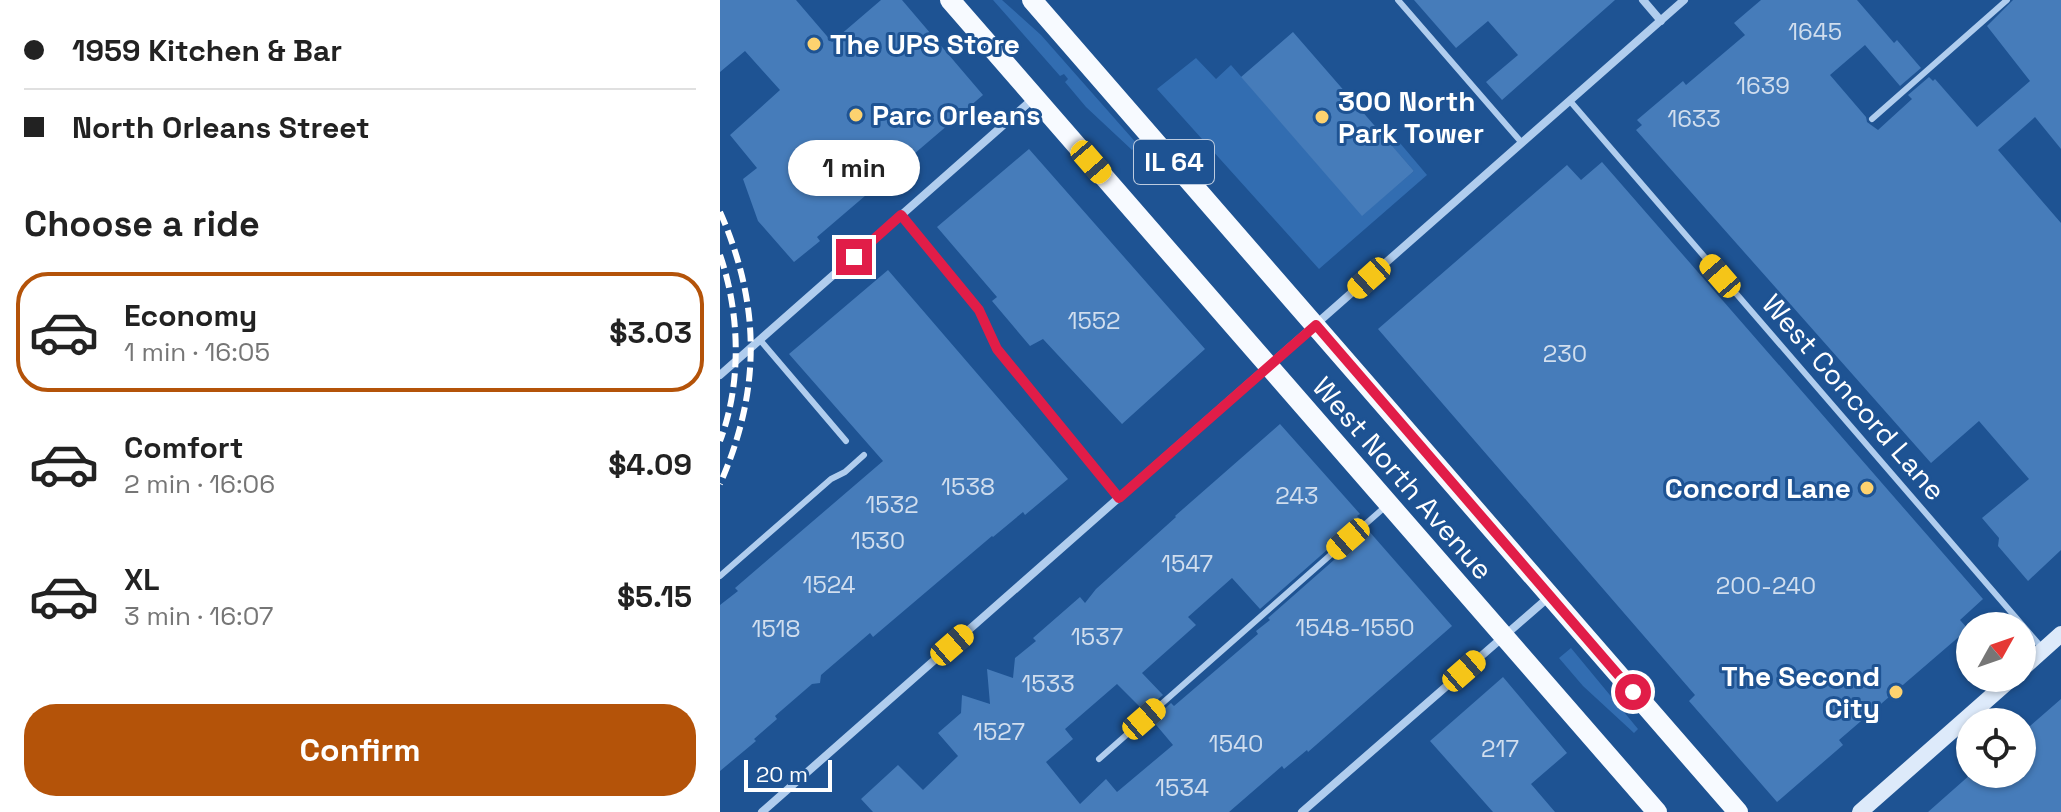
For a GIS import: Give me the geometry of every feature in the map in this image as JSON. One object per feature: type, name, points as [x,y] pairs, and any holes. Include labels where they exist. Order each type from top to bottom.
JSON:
[{"type":"main road","name":"West North Avenue","points":[[950,0],[1657,812]]},
{"type":"main road","name":"West North Avenue","points":[[1032,0],[1738,812]]},
{"type":"street","points":[[1643,0],[1661,21]]},
{"type":"street","points":[[762,812],[1684,0]]},
{"type":"street","points":[[720,375],[1035,97]]},
{"type":"street","points":[[1302,812],[1550,596]]},
{"type":"street","points":[[2036,656],[2061,634]]},
{"type":"street","points":[[1860,812],[1996,692]]},
{"type":"lane","points":[[1398,0],[1522,143]]},
{"type":"lane","points":[[1872,119],[2007,0]]},
{"type":"lane","name":"West Concord Lane","points":[[1570,101],[2043,650]]},
{"type":"lane","points":[[901,215],[979,310],[997,349],[1119,498]]},
{"type":"lane","points":[[760,340],[846,441]]},
{"type":"lane","points":[[720,576],[831,479],[845,472],[864,455]]},
{"type":"lane","points":[[1099,759],[1389,503]]},
{"type":"shaded area","points":[[993,0],[1002,0],[1041,35],[1138,145],[1132,150],[1086,107],[1065,82],[1068,79],[1064,74],[1060,76]]},
{"type":"shaded area","points":[[1196,58],[1216,79],[1231,65],[1362,215],[1414,171],[1383,136],[1389,130],[1427,175],[1319,269],[1157,89]]},
{"type":"shaded area","points":[[1571,648],[1638,729],[1634,733],[1583,686],[1559,658]]},
{"type":"building","name":"Parc Orleans","points":[[720,0],[796,0],[832,42],[881,0],[902,0],[983,95],[817,237],[820,241],[794,262],[758,221],[743,179],[757,168],[730,135],[780,90],[745,51],[720,72]]},
{"type":"building","points":[[1414,0],[1615,0],[1502,100],[1486,82],[1518,55],[1488,21],[1456,48]]},
{"type":"building","points":[[1761,0],[1857,0],[1894,43],[1897,40],[1921,68],[1900,86],[1865,45],[1830,75],[1867,122],[1878,130],[1912,99],[1908,95],[1929,77],[1933,81],[1935,79],[1977,127],[2030,81],[1987,26],[2013,0],[2061,0],[2061,149],[2035,117],[1998,150],[2061,223],[2061,550],[2028,581],[1998,546],[1999,538],[1982,518],[2029,479],[1979,421],[1931,463],[1636,130],[1642,125],[1637,120],[1683,81],[1686,85],[1745,35],[1734,23]]},
{"type":"building","name":"300 North Park Tower","points":[[1293,32],[1414,171],[1362,216],[1241,77]]},
{"type":"building","points":[[1029,149],[1205,349],[1122,424],[1043,339],[1030,346],[992,301],[997,297],[937,227]]},
{"type":"building","points":[[1602,162],[1983,599],[1969,612],[1956,612],[1956,639],[1839,740],[1843,745],[1777,802],[1689,701],[1695,695],[1378,329],[1567,165],[1581,180]]},
{"type":"building","points":[[888,270],[1068,479],[1025,515],[1023,512],[992,536],[873,637],[870,633],[821,675],[820,683],[812,684],[775,716],[777,719],[754,739],[756,741],[720,771],[720,605],[738,591],[735,588],[883,461],[789,354]]},
{"type":"building","points":[[1280,424],[1360,514],[1357,516],[1361,520],[1260,609],[1232,578],[1188,617],[1196,625],[1142,673],[1163,695],[1144,711],[1117,684],[1065,729],[1073,739],[1046,762],[1080,804],[1106,779],[1117,792],[1173,745],[1152,720],[1171,703],[1174,706],[1258,634],[1256,631],[1270,620],[1268,618],[1368,530],[1452,626],[1308,752],[1284,769],[1282,766],[1229,812],[873,812],[861,799],[898,765],[923,790],[958,756],[938,733],[961,713],[962,695],[990,704],[987,669],[1013,678],[1015,658],[1036,641],[1033,638],[1080,597],[1085,603],[1096,589],[1175,516]]},
{"type":"building","points":[[1503,677],[1567,753],[1531,784],[1555,812],[1493,812],[1430,741]]},
{"type":"building","points":[[2061,699],[2061,812],[1928,812],[1956,787],[2036,788],[2036,721]]},
{"type":"railway","points":[[720,212],[743,281],[751,348],[743,415],[720,484]]},
{"type":"railway","points":[[720,255],[732,300],[736,348],[732,396],[720,441]]},
{"type":"place","name":"The UPS Store","points":[[814,44]]},
{"type":"place","name":"Parc Orleans","points":[[856,115]]},
{"type":"place","name":"300 North Park Tower","points":[[1322,117]]},
{"type":"place","name":"Concord Lane","points":[[1867,488]]},
{"type":"place","name":"The Second City","points":[[1896,692]]},
{"type":"route","points":[[854,257],[901,215],[979,310],[997,349],[1119,498],[1316,325],[1633,692]]}]
